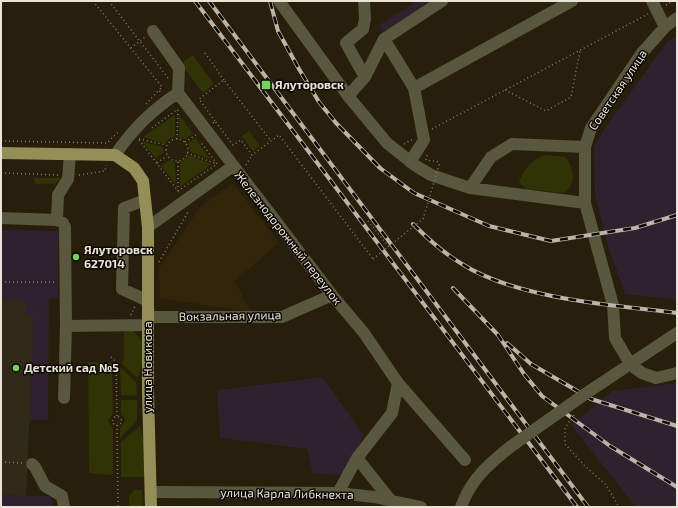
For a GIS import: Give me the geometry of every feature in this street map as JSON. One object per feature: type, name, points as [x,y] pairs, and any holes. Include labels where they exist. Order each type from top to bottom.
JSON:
[{"type":"main road","points":[[1,153],[115,155]]},
{"type":"main road","name":"улица Новикова","points":[[115,155],[134,168],[143,181],[148,227],[151,507]]},
{"type":"street","points":[[279,1],[348,96],[387,143],[410,162],[431,175],[470,188],[585,203]]},
{"type":"street","points":[[364,1],[365,19],[363,29],[346,43],[365,76]]},
{"type":"street","points":[[414,88],[572,1]]},
{"type":"street","points":[[348,96],[365,76],[384,39],[440,2]]},
{"type":"street","points":[[654,5],[666,27]]},
{"type":"street","name":"Советская улица","points":[[677,18],[666,27],[641,54],[619,84],[591,128],[584,147],[585,203],[613,306],[615,338],[626,357],[635,368],[642,373],[656,378],[677,373]]},
{"type":"street","points":[[115,155],[130,133],[173,96],[179,68],[153,31]]},
{"type":"street","points":[[384,39],[414,88],[424,140],[410,162]]},
{"type":"street","name":"Железнодорожный переулок","points":[[173,96],[204,129],[332,295],[364,334],[398,383],[465,460]]},
{"type":"street","points":[[470,188],[491,157],[512,144],[584,147]]},
{"type":"street","points":[[57,220],[58,195],[68,179],[70,154]]},
{"type":"street","points":[[148,227],[232,166]]},
{"type":"street","points":[[145,200],[124,208],[122,289],[148,301]]},
{"type":"street","points":[[1,218],[57,220],[63,223],[65,227],[66,326],[64,398]]},
{"type":"street","name":"Вокзальная улица","points":[[66,326],[148,321],[282,318],[332,295]]},
{"type":"street","points":[[461,507],[466,494],[482,471],[510,447],[677,333]]},
{"type":"street","points":[[338,493],[356,458],[392,413],[398,383]]},
{"type":"street","points":[[356,458],[392,502]]},
{"type":"street","points":[[32,464],[45,486],[62,496],[64,507]]},
{"type":"street","name":"улица Карла Либкнехта","points":[[151,492],[338,493],[374,502],[392,502],[421,507]]},
{"type":"path","points":[[93,1],[162,87],[143,106]]},
{"type":"path","points":[[109,1],[170,80]]},
{"type":"path","points":[[429,130],[580,50],[654,5],[673,1]]},
{"type":"path","points":[[131,48],[153,31]]},
{"type":"path","points":[[505,90],[546,111],[571,97],[580,50]]},
{"type":"path","points":[[205,54],[270,141]]},
{"type":"path","points":[[224,80],[199,99],[233,145],[240,140],[252,155]]},
{"type":"path","points":[[159,90],[173,96],[182,116]]},
{"type":"path","points":[[149,130],[178,109]]},
{"type":"path","points":[[177,139],[178,109]]},
{"type":"path","points":[[185,142],[215,121]]},
{"type":"path","points":[[1,141],[107,143],[122,128]]},
{"type":"path","points":[[138,138],[143,134]]},
{"type":"path","points":[[241,177],[246,172],[248,161],[252,155],[279,135],[373,259],[423,218],[440,162],[426,160],[427,154]]},
{"type":"path","points":[[138,138],[166,145]]},
{"type":"path","points":[[138,138],[178,191]]},
{"type":"path","points":[[177,139],[185,142],[187,153],[184,158],[178,161],[172,160],[167,156],[166,145],[170,140],[177,139]]},
{"type":"path","points":[[200,141],[217,164]]},
{"type":"path","points":[[187,153],[217,164]]},
{"type":"path","points":[[157,163],[167,156]]},
{"type":"path","points":[[178,161],[178,191]]},
{"type":"path","points":[[178,191],[217,164]]},
{"type":"path","points":[[158,264],[191,207]]},
{"type":"path","points":[[368,221],[389,247]]},
{"type":"path","points":[[1,282],[66,282]]},
{"type":"path","points":[[130,316],[134,312],[136,296]]},
{"type":"path","points":[[110,357],[116,362],[117,416],[112,421],[117,425]]},
{"type":"path","points":[[576,413],[565,428],[565,444],[584,466],[606,485],[619,507]]},
{"type":"path","points":[[117,416],[121,418],[122,421],[117,425]]},
{"type":"path","points":[[117,425],[118,507]]},
{"type":"path","points":[[1,462],[32,464]]},
{"type":"shaded area","points":[[417,1],[433,1],[383,32],[379,25]]},
{"type":"shaded area","points":[[677,36],[677,300],[625,294],[608,246],[595,196],[594,147],[605,128],[667,42]]},
{"type":"shaded area","points":[[233,183],[279,243],[235,281],[251,312],[160,298],[159,268],[200,207]]},
{"type":"shaded area","points":[[1,230],[58,231],[58,298],[49,299],[48,420],[29,420],[34,316],[25,317],[25,301],[1,301]]},
{"type":"shaded area","name":"Детский сад №5","points":[[1,301],[26,301],[25,316],[34,316],[26,496],[1,495]]},
{"type":"shaded area","points":[[322,377],[364,435],[345,475],[313,474],[307,449],[220,438],[217,390]]},
{"type":"shaded area","points":[[677,383],[677,507],[636,507],[571,425],[612,391]]},
{"type":"shaded area","points":[[1,495],[50,496],[54,507],[1,507]]},
{"type":"green space","points":[[193,55],[214,84],[203,93],[181,64]]},
{"type":"green space","points":[[179,114],[193,134],[185,139],[179,137]]},
{"type":"green space","points":[[175,115],[175,136],[169,139],[165,144],[143,137]]},
{"type":"green space","points":[[249,131],[260,146],[253,151],[242,136]]},
{"type":"green space","points":[[195,138],[211,160],[190,152],[188,143]]},
{"type":"green space","points":[[141,141],[163,147],[163,153],[156,158]]},
{"type":"green space","points":[[189,155],[212,164],[180,187],[180,163]]},
{"type":"green space","points":[[546,155],[566,157],[569,161],[573,176],[570,186],[563,193],[526,189],[519,182],[523,173],[532,162]]},
{"type":"green space","points":[[169,160],[175,163],[176,184],[161,166]]},
{"type":"green space","points":[[33,178],[61,178],[55,184],[36,184]]},
{"type":"green space","points":[[130,329],[140,339],[144,350],[139,376],[137,378],[121,363],[124,360],[124,333],[126,330]]},
{"type":"green space","points":[[88,362],[112,363],[113,413],[108,421],[113,428],[113,475],[89,473]]},
{"type":"green space","points":[[120,367],[136,382],[137,396],[121,395]]},
{"type":"green space","points":[[121,400],[137,400],[137,421],[120,438],[120,428],[125,421],[121,414]]},
{"type":"green space","points":[[140,426],[145,445],[144,477],[121,477],[121,442]]},
{"type":"green space","points":[[134,490],[142,490],[143,507],[129,507],[129,496]]},
{"type":"railway","points":[[195,1],[577,507]]},
{"type":"railway","points":[[209,1],[588,507]]},
{"type":"railway","points":[[270,1],[278,31],[319,102],[336,123],[380,168],[414,193],[489,226],[551,241],[635,228],[677,215]]},
{"type":"railway","points":[[413,224],[436,246],[455,260],[484,276],[510,285],[537,293],[566,299],[677,313]]},
{"type":"railway","points":[[453,288],[498,335],[524,374],[542,396],[610,446],[677,487]]},
{"type":"railway","points":[[507,343],[531,364],[591,399],[677,426]]},
{"type":"place","name":"Ялуторовск","points":[[266,85]]},
{"type":"place","name":"Ялуторовск 627014","points":[[76,257]]},
{"type":"place","name":"Детский сад №5","points":[[16,368]]}]
